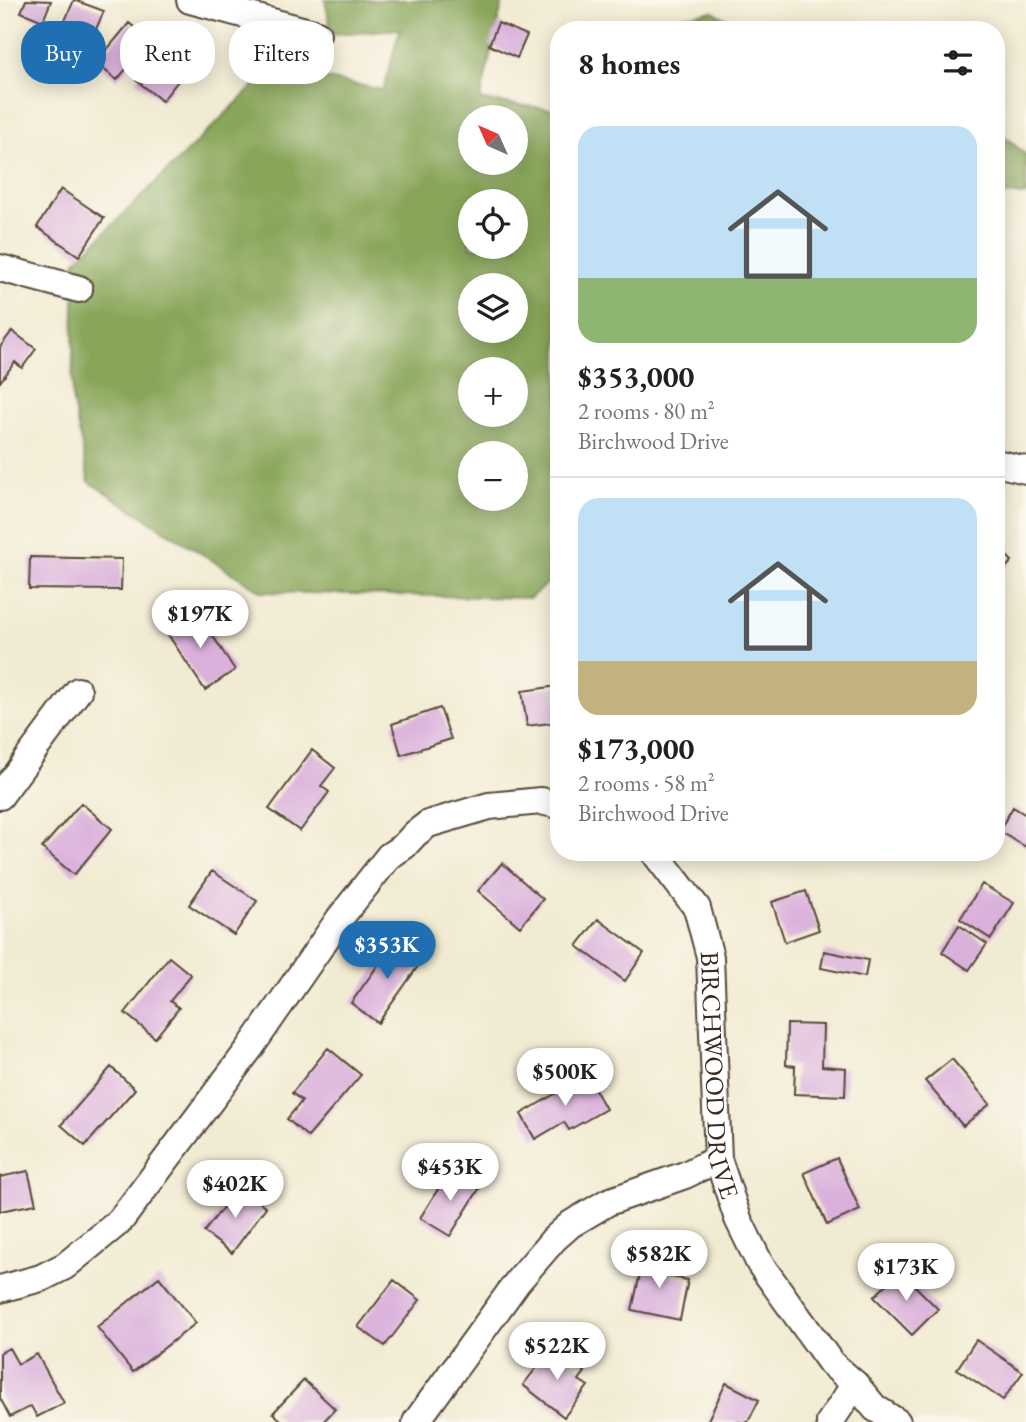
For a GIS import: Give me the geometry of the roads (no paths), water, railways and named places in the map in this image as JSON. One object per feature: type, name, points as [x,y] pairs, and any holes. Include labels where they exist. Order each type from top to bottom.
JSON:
[{"type":"street","points":[[190,0],[268,21]]},
{"type":"street","points":[[0,268],[79,289]]},
{"type":"street","points":[[1005,465],[1026,470]]},
{"type":"street","points":[[0,796],[78,691]]},
{"type":"street","points":[[0,1289],[32,1282],[65,1266],[120,1221],[250,1048],[340,918],[389,856],[428,824],[489,806],[550,803]]},
{"type":"street","name":"BIRCHWOOD DRIVE","points":[[661,861],[697,908],[710,957],[718,1159],[738,1219],[760,1264],[831,1363],[855,1384],[875,1408],[897,1422]]},
{"type":"street","points":[[416,1422],[518,1281],[554,1239],[571,1224],[608,1202],[685,1175],[718,1159]]},
{"type":"street","points":[[830,1422],[855,1384]]}]
